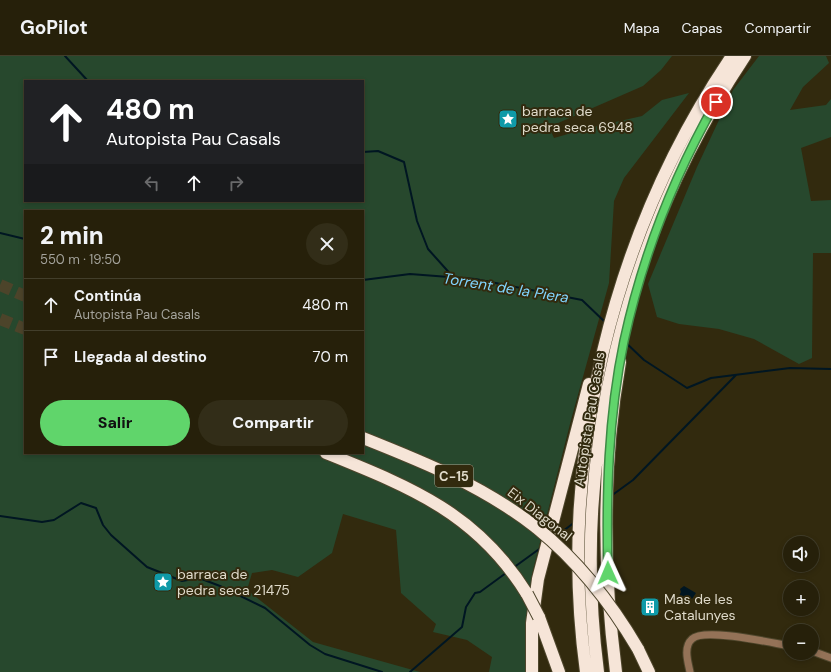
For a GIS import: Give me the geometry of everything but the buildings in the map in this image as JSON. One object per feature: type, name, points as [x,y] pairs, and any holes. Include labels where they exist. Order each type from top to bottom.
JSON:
[{"type":"highway","name":"Autopista Pau Casals","points":[[586,672],[579,575],[586,514],[590,419],[616,335],[632,256],[660,184],[692,121],[732,56]]},
{"type":"highway","points":[[532,672],[532,623],[538,579],[600,349],[616,335],[630,316],[649,253],[686,156],[716,102],[745,56]]},
{"type":"highway","points":[[616,335],[607,499],[608,583],[613,644],[618,672]]},
{"type":"highway","name":"Eix Diagonal","points":[[364,438],[471,484],[510,508],[538,528],[570,558],[596,587],[620,619],[638,649],[649,672]]},
{"type":"highway","name":"C-15","points":[[328,454],[395,481],[434,501],[469,526],[510,570],[527,594],[542,623],[559,672]]},
{"type":"highway","name":"Autopista Pau Casals","points":[[586,514],[598,672]]},
{"type":"highway","points":[[542,623],[544,641],[552,672]]},
{"type":"street","points":[[690,672],[687,650],[691,639],[696,636],[741,637],[783,645]]},
{"type":"street","points":[[819,654],[831,658]]},
{"type":"green space","points":[[0,56],[672,56],[661,70],[643,86],[549,127],[554,138],[589,128],[642,116],[662,100],[689,93],[624,178],[614,201],[609,283],[571,420],[532,574],[525,672],[489,672],[492,657],[467,640],[433,632],[436,624],[401,593],[396,530],[343,514],[332,553],[298,577],[272,570],[252,573],[247,590],[313,642],[420,672],[0,672]]},
{"type":"green space","points":[[759,56],[826,56],[829,63],[803,87],[790,110],[826,105],[831,99],[831,137],[801,148],[811,201],[831,200],[831,253],[813,253],[812,358],[799,364],[754,339],[719,329],[679,324],[657,317],[648,284],[697,167],[733,90]]},
{"type":"water","points":[[684,586],[696,593],[692,599],[685,596],[683,599],[679,596],[681,592],[680,589]]},
{"type":"waterway","points":[[65,56],[87,80]]},
{"type":"waterway","points":[[364,152],[378,151],[404,162],[417,221],[428,249],[454,278]]},
{"type":"waterway","name":"Torrent de la Piera","points":[[0,233],[24,239]]},
{"type":"waterway","name":"Torrent de la Piera","points":[[364,280],[410,274],[475,279],[582,300],[606,323]]},
{"type":"waterway","name":"Torrent de la Piera","points":[[623,340],[644,360],[687,388],[711,378],[790,368],[831,369]]},
{"type":"waterway","points":[[611,496],[633,480],[736,375]]},
{"type":"waterway","points":[[0,516],[42,522],[54,520],[81,503],[96,508],[103,525],[111,535],[147,567],[182,581],[199,578],[220,586],[265,608],[310,645],[325,654],[382,672]]},
{"type":"waterway","points":[[555,537],[575,522]]},
{"type":"waterway","points":[[513,568],[542,547]]},
{"type":"waterway","points":[[410,672],[462,627],[466,607],[475,593],[480,592],[506,573]]},
{"type":"tunnel","points":[[0,285],[24,296]]},
{"type":"tunnel","points":[[0,319],[24,329]]},
{"type":"place","name":"barraca de pedra seca 6948","points":[[508,119]]},
{"type":"place","name":"barraca de pedra seca 21475","points":[[163,582]]},
{"type":"place","name":"Mas de les Catalunyes","points":[[650,607]]},
{"type":"route","points":[[608,573],[608,472],[614,403],[624,342],[637,289],[656,231],[686,156],[716,102]]}]
